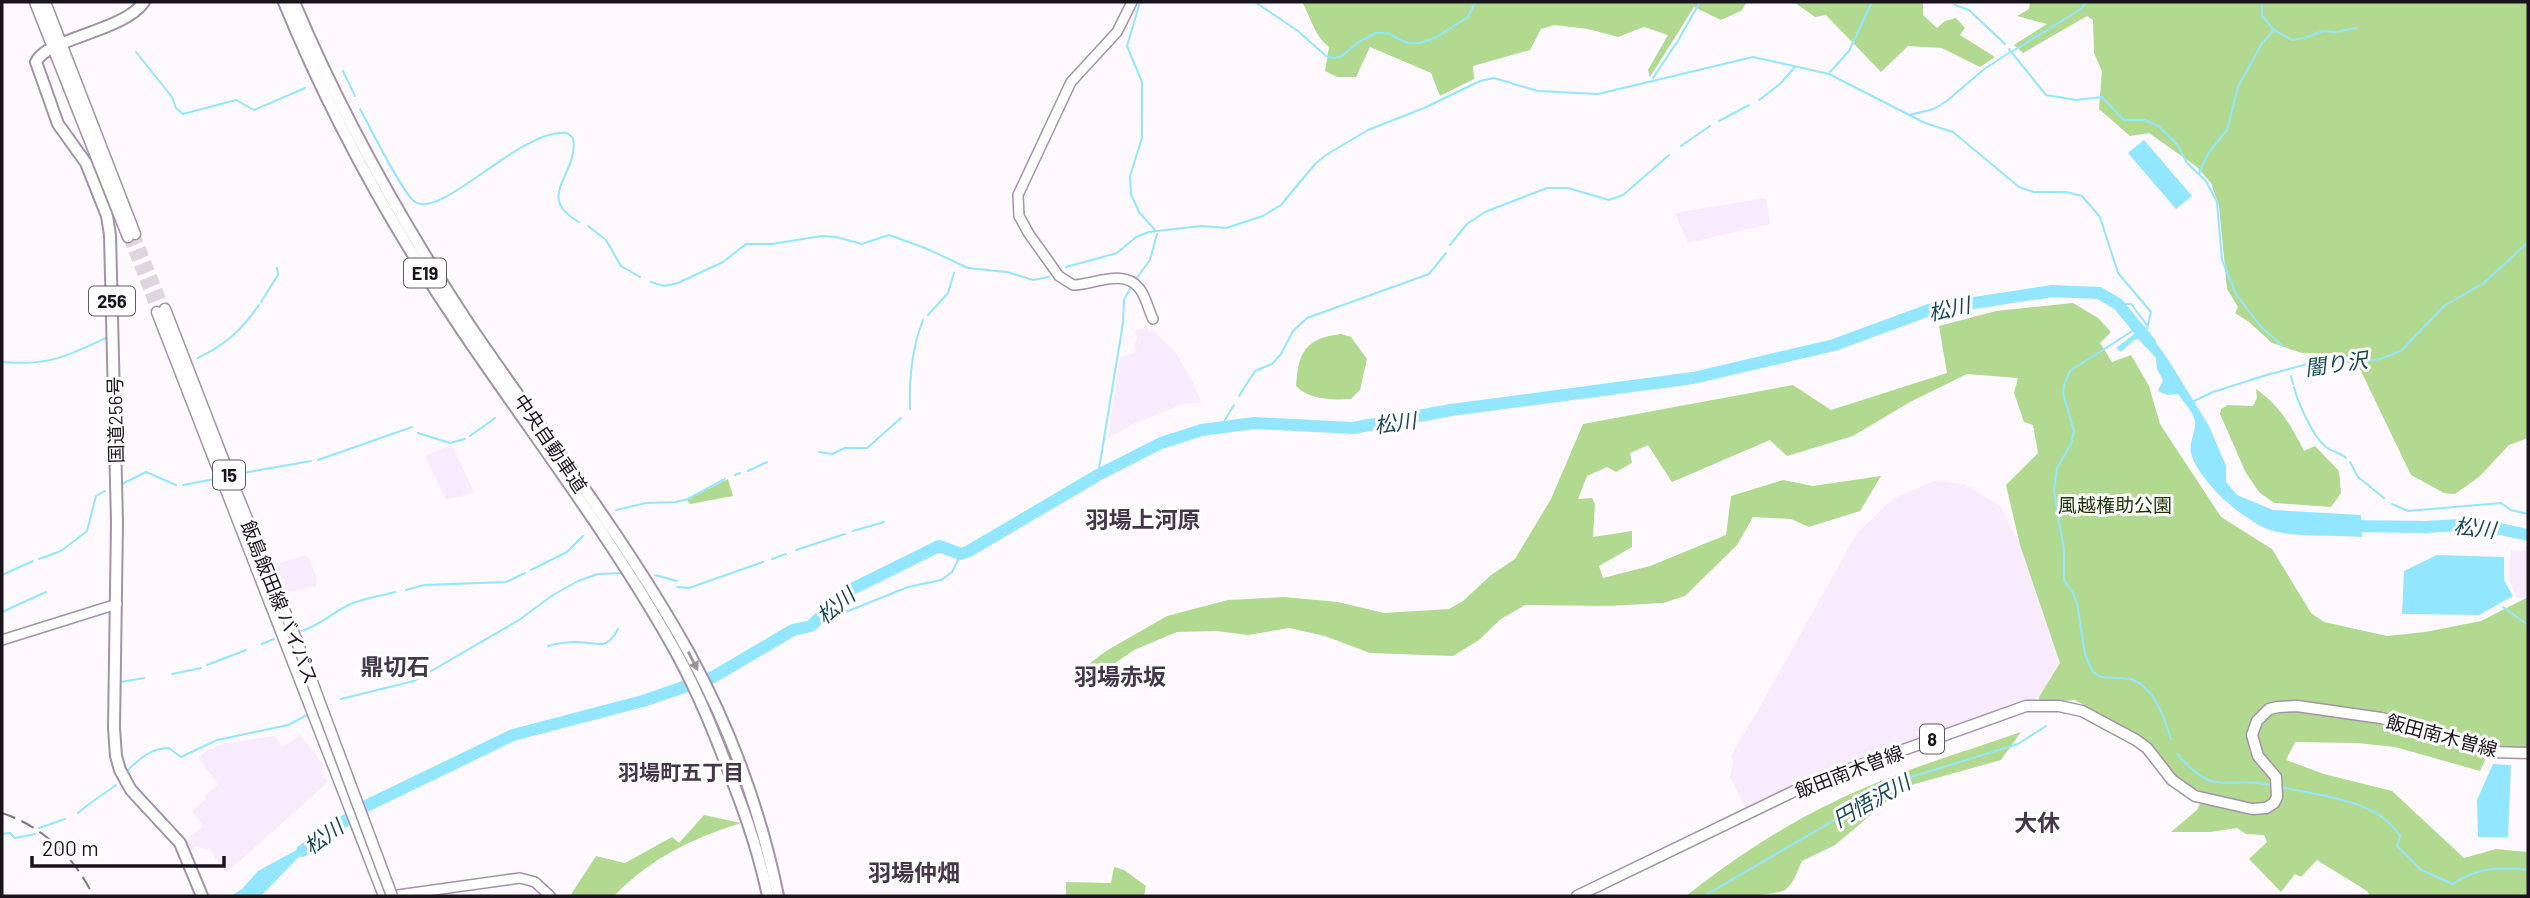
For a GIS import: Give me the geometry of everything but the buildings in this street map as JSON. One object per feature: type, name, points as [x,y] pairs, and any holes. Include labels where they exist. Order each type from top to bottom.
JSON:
[{"type":"highway","points":[[58,46],[122,20],[137,11],[144,2]]},
{"type":"highway","name":"中央自動車道","points":[[284,2],[347,137],[413,254],[461,329],[654,596],[706,686],[732,747],[778,896]]},
{"type":"highway","name":"中央自動車道","points":[[294,2],[349,119],[421,248],[600,524]]},
{"type":"highway","name":"国道256号","points":[[58,46],[38,56],[37,70],[58,124],[86,163],[107,216],[110,235],[117,604],[114,728],[117,763],[131,790],[180,843],[202,896]]},
{"type":"highway","name":"中央自動車道","points":[[759,840],[768,896]]},
{"type":"main road","points":[[35,2],[58,46]]},
{"type":"main road","points":[[46,2],[58,46],[132,235]]},
{"type":"main road","name":"飯島飯田線 バイパス","points":[[161,311],[230,477],[391,896]]},
{"type":"main road","name":"飯島飯田線 バイパス","points":[[292,641],[384,896]]},
{"type":"main road","name":"飯田南木曽線","points":[[1577,896],[1811,783],[2026,706],[2067,707],[2082,711],[2147,748],[2172,780],[2195,796],[2252,809],[2266,808],[2274,803],[2277,797],[2276,777],[2258,755],[2252,735],[2263,714],[2277,707],[2297,706],[2403,723],[2491,752],[2528,753]]},
{"type":"street","points":[[1132,2],[1129,13],[1117,32],[1071,82],[1020,189],[1018,201],[1019,216],[1059,276],[1067,282],[1081,285],[1120,278],[1133,283],[1153,319]]},
{"type":"street","points":[[2,640],[117,604]]},
{"type":"street","points":[[391,896],[520,878],[535,883],[550,896]]},
{"type":"shaded area","points":[[1766,198],[1770,224],[1688,243],[1675,213]]},
{"type":"shaded area","points":[[1146,327],[1150,331],[1153,330],[1176,353],[1201,402],[1185,403],[1135,423],[1108,438],[1120,358],[1137,352],[1133,344],[1138,341],[1135,331]]},
{"type":"shaded area","points":[[452,445],[474,492],[446,500],[425,456]]},
{"type":"shaded area","points":[[1935,481],[1964,484],[2000,506],[2020,545],[2060,663],[2039,697],[1874,757],[1746,809],[1730,777],[1733,761],[1731,756],[1857,533],[1894,498]]},
{"type":"shaded area","points":[[2511,550],[2528,551],[2528,595],[2525,598],[2517,598],[2509,580]]},
{"type":"shaded area","points":[[307,555],[317,578],[316,586],[284,593],[274,568],[276,564]]},
{"type":"shaded area","points":[[300,735],[323,764],[321,773],[328,782],[226,873],[210,850],[196,847],[188,853],[183,843],[203,826],[192,810],[206,799],[204,796],[219,785],[198,758],[209,749],[223,744],[274,736],[283,747]]},
{"type":"green space","points":[[1302,2],[1747,2],[1741,11],[1721,20],[1694,7],[1650,77],[1648,70],[1668,35],[1644,27],[1618,37],[1588,29],[1554,25],[1541,29],[1530,50],[1473,66],[1474,79],[1440,96],[1431,73],[1370,47],[1356,77],[1337,77],[1325,71],[1329,47],[1316,32]]},
{"type":"green space","points":[[1794,2],[1923,2],[1923,15],[1937,28],[1945,21],[1956,18],[1965,28],[1960,35],[1995,57],[1980,67],[1942,48],[1908,46],[1881,72],[1826,15],[1815,17]]},
{"type":"green space","points":[[2030,2],[2528,2],[2528,438],[2509,445],[2479,477],[2455,494],[2444,493],[2411,475],[2359,367],[2332,353],[2302,353],[2272,343],[2235,313],[2238,307],[2227,289],[2219,206],[2211,183],[2197,167],[2149,133],[2130,136],[2099,109],[2102,71],[2094,53],[2093,20],[2087,16],[2023,53],[2014,45],[2047,24],[2017,16],[2029,9]]},
{"type":"green space","name":"風越権助公園","points":[[2073,303],[2098,318],[2111,332],[2100,343],[2112,362],[2131,355],[2149,386],[2160,424],[2221,517],[2272,549],[2311,613],[2324,622],[2387,636],[2425,632],[2481,621],[2528,597],[2528,747],[2490,749],[2480,771],[2395,747],[2357,743],[2295,742],[2286,760],[2324,774],[2392,791],[2464,858],[2496,849],[2528,852],[2528,896],[2370,896],[2367,891],[2317,860],[2301,877],[2295,874],[2281,892],[2249,859],[2267,842],[2264,835],[2246,834],[2237,828],[2210,832],[2171,832],[2197,810],[2205,793],[2184,784],[2150,743],[2075,700],[2040,703],[2039,697],[2060,663],[2020,545],[2006,485],[2038,453],[2033,425],[2024,422],[2014,393],[2018,378],[1967,374],[1910,402],[1853,436],[1787,456],[1770,440],[1672,482],[1648,445],[1630,453],[1632,463],[1616,472],[1607,467],[1587,476],[1578,499],[1592,498],[1595,504],[1593,537],[1632,531],[1632,547],[1599,566],[1603,578],[1650,566],[1726,535],[1731,496],[1783,480],[1813,486],[1881,476],[1860,511],[1809,527],[1791,519],[1753,517],[1737,545],[1685,596],[1663,603],[1608,606],[1525,605],[1501,619],[1479,640],[1453,656],[1370,653],[1325,636],[1289,628],[1248,635],[1216,631],[1177,632],[1134,650],[1081,687],[1078,678],[1086,666],[1106,651],[1167,616],[1228,600],[1284,597],[1338,602],[1384,613],[1449,609],[1515,559],[1551,499],[1583,424],[1793,385],[1831,410],[1947,373],[1939,326],[1996,311]]},
{"type":"green space","points":[[1341,334],[1351,337],[1367,359],[1360,390],[1351,399],[1321,398],[1301,391],[1296,386],[1297,374],[1306,349],[1319,339]]},
{"type":"green space","points":[[2256,389],[2272,402],[2284,417],[2304,451],[2315,446],[2339,471],[2341,493],[2331,507],[2274,503],[2259,492],[2246,473],[2220,414],[2221,409],[2228,405],[2253,406],[2257,398]]},
{"type":"green space","points":[[728,479],[733,496],[690,504],[687,500]]},
{"type":"green space","points":[[2021,732],[2001,760],[1904,787],[1835,845],[1802,861],[1785,890],[1752,895],[1686,896],[1771,836],[1817,810],[1903,772]]},
{"type":"green space","points":[[704,815],[741,823],[673,851],[642,871],[614,896],[570,896],[596,856],[625,863],[672,837],[679,843]]},
{"type":"green space","points":[[1114,867],[1124,870],[1146,886],[1144,896],[1066,896],[1066,882],[1111,883]]},
{"type":"water","points":[[2144,140],[2192,196],[2176,209],[2128,153]]},
{"type":"water","points":[[2142,328],[2169,361],[2209,426],[2226,466],[2226,482],[2237,495],[2273,510],[2361,515],[2362,537],[2280,533],[2259,525],[2223,499],[2203,476],[2191,453],[2195,426],[2192,413],[2178,394],[2167,395],[2158,391],[2163,380],[2157,369],[2156,358],[2139,339],[2134,340],[2121,352],[2116,348]]},
{"type":"water","points":[[2437,555],[2504,557],[2504,580],[2513,596],[2479,615],[2402,614],[2404,571]]},
{"type":"water","points":[[2493,764],[2511,765],[2508,837],[2478,837],[2477,800]]},
{"type":"water","points":[[315,840],[261,896],[231,896],[242,889],[258,871]]},
{"type":"waterway","points":[[1140,2],[1127,46],[1142,82],[1142,138],[1130,176],[1131,194],[1139,212],[1156,231]]},
{"type":"waterway","points":[[1255,2],[1298,31],[1326,56],[1334,58],[1342,56],[1360,41],[1376,33],[1387,33],[1407,43],[1420,43],[1435,38],[1468,17],[1475,2]]},
{"type":"waterway","points":[[1653,78],[1700,2]]},
{"type":"waterway","points":[[1830,72],[1849,51],[1872,2]]},
{"type":"waterway","points":[[2013,51],[2081,9],[2086,2]]},
{"type":"waterway","points":[[2262,2],[2262,16],[2274,30],[2292,40],[2323,31],[2336,32],[2356,28]]},
{"type":"waterway","points":[[1955,5],[1969,10],[2005,44]]},
{"type":"waterway","points":[[2199,173],[2209,152],[2227,130],[2238,87],[2262,43],[2274,30]]},
{"type":"waterway","points":[[2009,49],[2046,95],[2076,100],[2102,97],[2124,120],[2145,120],[2158,126],[2177,144],[2187,163],[2206,181],[2217,202],[2222,260],[2236,294],[2261,327],[2283,346]]},
{"type":"waterway","points":[[136,52],[183,114],[236,100],[254,110],[305,88]]},
{"type":"waterway","points":[[1909,115],[1934,109],[2010,52]]},
{"type":"waterway","points":[[1066,267],[1117,253],[1136,237],[1149,232],[1201,226],[1226,228],[1263,216],[1281,205],[1315,164],[1326,155],[1368,130],[1424,108],[1480,81],[1494,78],[1538,91],[1598,94],[1753,57],[1829,74],[1925,123],[1953,132],[2019,187],[2034,192],[2066,192],[2082,196],[2100,217],[2118,273],[2151,312],[2147,329],[2143,332]]},
{"type":"waterway","points":[[1759,100],[1780,84],[1795,67]]},
{"type":"waterway","points":[[343,71],[355,96]]},
{"type":"waterway","points":[[1719,121],[1749,105]]},
{"type":"waterway","points":[[360,109],[409,196],[415,202],[427,204],[463,187],[527,144],[548,135],[567,133],[573,138],[573,151],[561,184],[560,203],[566,212],[579,222]]},
{"type":"waterway","points":[[1681,146],[1710,126]]},
{"type":"waterway","points":[[1450,245],[1467,224],[1485,212],[1547,188],[1568,188],[1609,200],[1623,195],[1669,155]]},
{"type":"waterway","points":[[588,226],[606,240],[621,266],[640,277]]},
{"type":"waterway","points":[[1136,279],[1150,260],[1157,234]]},
{"type":"waterway","points":[[651,282],[664,286],[678,283],[723,262],[746,244],[772,244],[821,236],[862,244],[889,235],[968,268],[1007,272],[1033,280],[1049,277]]},
{"type":"waterway","name":"闇り沢","points":[[2194,401],[2213,392],[2315,362],[2361,362],[2380,359],[2401,351],[2444,306],[2484,283],[2528,242]]},
{"type":"waterway","points":[[1239,396],[1255,371],[1272,364],[1281,354],[1293,331],[1307,318],[1429,274],[1446,253]]},
{"type":"waterway","points":[[261,302],[278,275],[277,268]]},
{"type":"waterway","points":[[928,315],[948,293],[954,273]]},
{"type":"waterway","points":[[1098,475],[1123,323],[1124,300],[1131,287]]},
{"type":"waterway","name":"松川","points":[[302,851],[366,806],[513,735],[643,701],[713,677],[793,630],[811,626],[846,592],[939,546],[961,554],[969,551],[1098,475],[1161,443],[1202,430],[1254,423],[1353,428],[1451,410],[1693,378],[1834,345],[1929,310],[2052,291],[2099,293],[2118,304],[2150,343]]},
{"type":"waterway","points":[[2118,304],[2131,304],[2147,325]]},
{"type":"waterway","points":[[198,358],[232,336],[259,305]]},
{"type":"waterway","points":[[910,409],[912,364],[923,320]]},
{"type":"waterway","points":[[2137,328],[2070,371],[2063,394],[2074,431],[2071,444],[2057,468],[2054,491],[2064,550],[2064,580],[2077,603],[2085,654],[2093,672],[2101,677],[2131,679],[2141,684],[2152,695],[2162,713],[2171,739]]},
{"type":"waterway","points":[[2,362],[32,363],[56,359],[106,338]]},
{"type":"waterway","points":[[2291,376],[2293,384]]},
{"type":"waterway","points":[[2294,387],[2302,410],[2316,436],[2326,447],[2346,458]]},
{"type":"waterway","points":[[1220,428],[1234,405]]},
{"type":"waterway","points":[[470,436],[495,418]]},
{"type":"waterway","points":[[819,452],[832,454],[845,448],[867,448],[901,418]]},
{"type":"waterway","points":[[318,460],[412,427]]},
{"type":"waterway","points":[[418,433],[450,443],[465,439]]},
{"type":"waterway","points":[[243,473],[311,461]]},
{"type":"waterway","points":[[748,471],[767,462]]},
{"type":"waterway","points":[[2350,462],[2358,477],[2384,498]]},
{"type":"waterway","points":[[122,484],[146,472],[176,485]]},
{"type":"waterway","points":[[735,475],[740,473]]},
{"type":"waterway","points":[[183,485],[215,479]]},
{"type":"waterway","points":[[616,510],[646,503],[688,499],[725,479]]},
{"type":"waterway","points":[[39,559],[61,551],[87,531],[96,496],[105,491]]},
{"type":"waterway","points":[[2392,504],[2408,511],[2501,503],[2511,510],[2528,514]]},
{"type":"waterway","points":[[853,531],[884,522]]},
{"type":"waterway","name":"松川","points":[[2348,526],[2425,527],[2477,524],[2528,535]]},
{"type":"waterway","points":[[796,550],[845,534]]},
{"type":"waterway","points":[[531,570],[567,552],[583,536]]},
{"type":"waterway","points":[[772,559],[786,554]]},
{"type":"waterway","points":[[811,626],[908,587],[941,580],[952,572],[961,554]]},
{"type":"waterway","points":[[2,575],[33,561]]},
{"type":"waterway","points":[[677,587],[689,588],[763,562]]},
{"type":"waterway","points":[[406,590],[424,585],[506,582],[525,573]]},
{"type":"waterway","points":[[341,699],[414,681],[519,620],[553,595],[578,581],[598,574],[625,573]]},
{"type":"waterway","points":[[655,575],[677,581]]},
{"type":"waterway","points":[[2,612],[46,592]]},
{"type":"waterway","points":[[302,631],[351,604],[395,592]]},
{"type":"waterway","points":[[2503,607],[2528,625]]},
{"type":"waterway","points":[[548,646],[574,642],[606,643],[618,629]]},
{"type":"waterway","points":[[262,644],[274,639]]},
{"type":"waterway","points":[[207,665],[246,650]]},
{"type":"waterway","points":[[172,674],[201,668]]},
{"type":"waterway","points":[[121,682],[144,678]]},
{"type":"waterway","points":[[127,771],[141,758],[157,750],[169,748],[181,757],[217,740],[288,725],[311,713]]},
{"type":"waterway","name":"円悟沢川","points":[[1704,896],[1905,779],[2018,744],[2046,726]]},
{"type":"waterway","points":[[2177,754],[2190,768],[2211,781],[2271,785]]},
{"type":"waterway","points":[[78,813],[116,785]]},
{"type":"waterway","points":[[2280,787],[2346,801],[2377,814],[2400,836],[2397,846],[2421,870],[2453,884],[2480,871],[2528,870]]},
{"type":"waterway","points":[[39,828],[65,819]]},
{"type":"waterway","points":[[2,834],[10,833],[15,838],[35,834]]},
{"type":"tunnel","points":[[135,234],[165,309]]},
{"type":"tunnel","points":[[128,237],[157,312]]},
{"type":"railway","points":[[2,813],[31,826],[56,845],[77,869],[93,896]]},
{"type":"district","name":"羽場上河原","points":[[1143,519]]},
{"type":"district","name":"鼎切石","points":[[395,666]]},
{"type":"district","name":"羽場赤坂","points":[[1120,676]]},
{"type":"district","name":"羽場町五丁目","points":[[681,771]]},
{"type":"district","name":"大休","points":[[2037,822]]},
{"type":"district","name":"羽場仲畑","points":[[914,872]]}]
